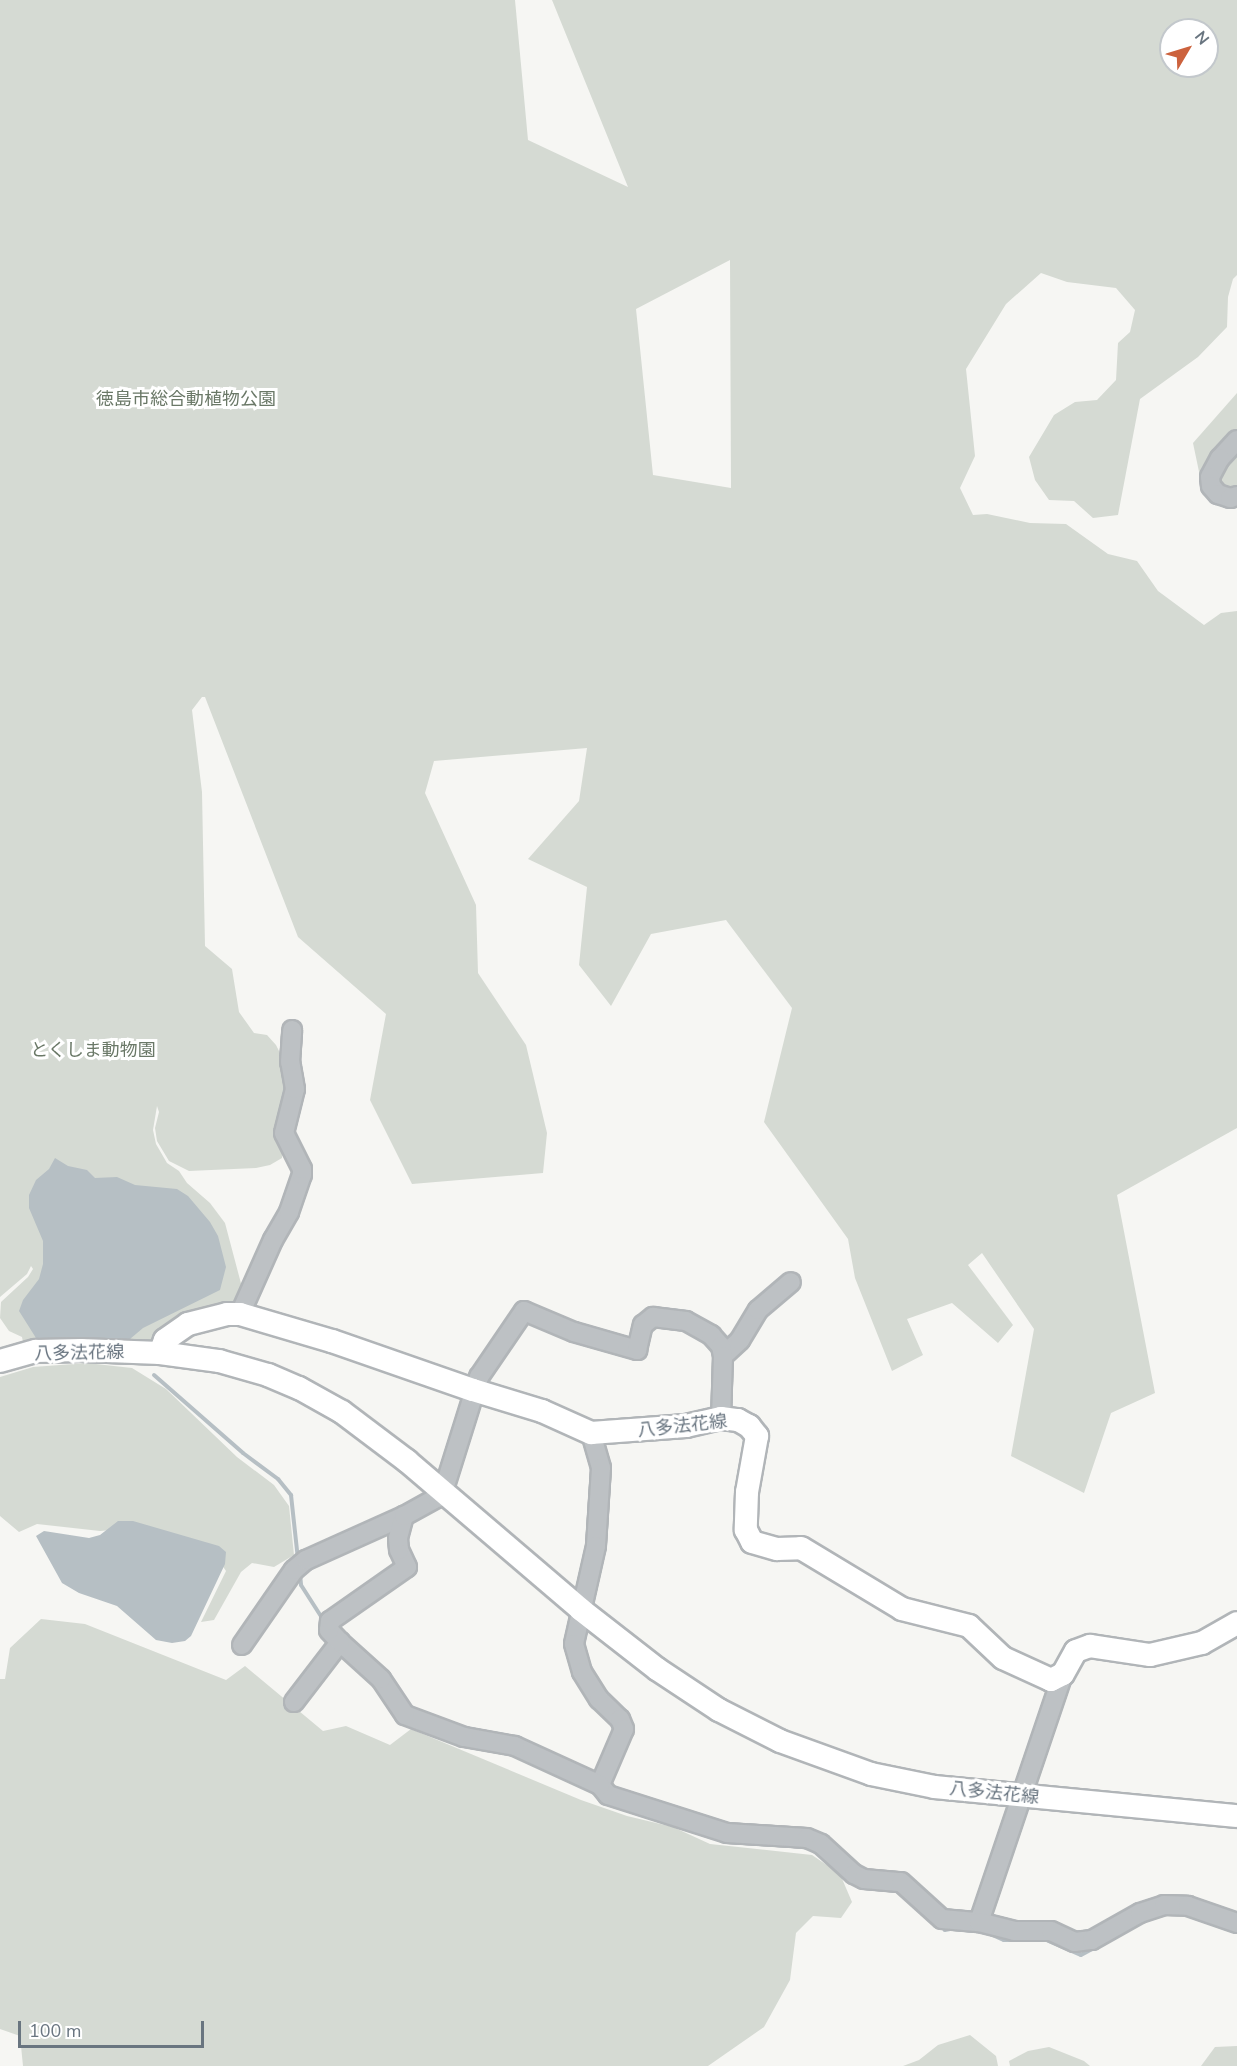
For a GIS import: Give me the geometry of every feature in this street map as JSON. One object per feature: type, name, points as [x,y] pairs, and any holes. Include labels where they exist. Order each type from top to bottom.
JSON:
[{"type":"main road","name":"八多法花線","points":[[160,1353],[165,1340],[188,1324],[228,1314],[240,1314],[332,1341],[473,1390],[542,1411],[591,1433],[677,1427],[721,1418],[738,1420],[749,1426],[757,1436],[747,1492],[746,1530],[752,1542],[777,1549],[801,1548],[902,1609],[969,1626],[1003,1658],[1052,1680],[1063,1674]]},
{"type":"main road","name":"八多法花線","points":[[0,1361],[36,1351],[160,1353],[219,1361],[268,1375],[299,1388],[342,1412],[443,1492],[580,1609],[657,1669],[719,1710],[780,1741],[871,1774],[935,1787],[1237,1816]]},
{"type":"main road","points":[[1063,1674],[1076,1651],[1090,1646],[1150,1655],[1202,1643],[1237,1623]]},
{"type":"street","points":[[1237,440],[1220,458],[1210,477],[1211,486],[1218,494],[1230,498],[1237,496]]},
{"type":"street","points":[[240,1314],[273,1240],[289,1212],[302,1175],[302,1169],[285,1133],[284,1125],[294,1096],[290,1062],[292,1030]]},
{"type":"street","points":[[723,1356],[740,1340],[758,1310],[791,1282]]},
{"type":"street","points":[[242,1645],[294,1570],[306,1560],[404,1516],[437,1498],[443,1492],[473,1390],[479,1377],[524,1311],[574,1332],[637,1350],[643,1325],[653,1317],[686,1321],[711,1335],[721,1346],[723,1356],[721,1418]]},
{"type":"street","points":[[591,1433],[601,1468],[596,1546],[580,1609],[574,1644],[582,1672],[599,1699],[620,1719],[624,1729],[600,1785]]},
{"type":"street","points":[[404,1516],[398,1538],[399,1550],[407,1567],[330,1621],[329,1630],[381,1679],[405,1714],[464,1737],[515,1746],[600,1785],[608,1795],[727,1833],[807,1838],[821,1844],[854,1874],[864,1879],[901,1882],[942,1919],[979,1922],[1014,1931],[1051,1931],[1075,1942],[1092,1940],[1140,1913],[1164,1905],[1188,1906],[1237,1923]]},
{"type":"street","points":[[294,1702],[340,1642]]},
{"type":"street","points":[[979,1922],[1063,1674]]},
{"type":"green space","points":[[0,0],[515,0],[528,140],[628,187],[552,0],[1237,0],[1237,275],[1233,279],[1228,297],[1227,327],[1198,357],[1140,399],[1118,515],[1093,518],[1074,501],[1049,500],[1035,480],[1029,457],[1054,415],[1075,402],[1097,400],[1116,380],[1118,343],[1130,332],[1135,310],[1116,288],[1067,282],[1041,273],[1006,304],[966,369],[975,456],[960,488],[973,515],[987,514],[1030,523],[1066,524],[1108,554],[1137,561],[1158,591],[1204,625],[1221,613],[1237,611],[1237,1128],[1117,1195],[1155,1393],[1111,1413],[1084,1493],[1011,1456],[1034,1329],[982,1253],[968,1265],[1013,1325],[998,1343],[952,1303],[907,1319],[923,1355],[892,1371],[855,1278],[848,1239],[764,1122],[792,1008],[726,920],[651,934],[611,1006],[579,965],[587,887],[528,859],[579,801],[587,748],[434,761],[425,793],[476,905],[478,973],[526,1045],[547,1133],[543,1173],[412,1184],[370,1100],[386,1014],[298,937],[205,697],[202,697],[192,710],[202,792],[205,946],[232,969],[239,1012],[254,1033],[267,1035],[276,1045],[282,1057],[286,1098],[276,1136],[282,1150],[282,1158],[270,1165],[256,1168],[189,1171],[169,1161],[157,1141],[155,1128],[159,1112],[157,1106],[153,1130],[156,1144],[167,1163],[179,1171],[187,1183],[210,1203],[225,1223],[243,1291],[239,1308],[154,1345],[72,1340],[23,1342],[22,1337],[9,1331],[0,1318],[1,1302],[28,1277],[33,1269],[31,1266],[27,1274],[0,1297]],"holes":[[[730,260],[731,488],[653,475],[636,309]]]},
{"type":"green space","points":[[1237,393],[1237,497],[1202,486],[1193,443]]},
{"type":"green space","points":[[87,1363],[132,1368],[166,1389],[237,1457],[274,1485],[289,1506],[294,1555],[274,1567],[252,1563],[241,1572],[214,1620],[201,1622],[226,1571],[213,1552],[133,1528],[100,1531],[37,1524],[19,1532],[0,1516],[0,1377],[33,1367]]},
{"type":"green space","points":[[41,1619],[85,1624],[226,1680],[245,1666],[323,1731],[346,1726],[390,1745],[411,1729],[581,1800],[627,1816],[673,1827],[710,1844],[812,1855],[840,1874],[852,1902],[841,1918],[813,1916],[796,1933],[790,1980],[764,2027],[708,2066],[23,2066],[20,2036],[0,2029],[0,1679],[5,1679],[10,1648]]},
{"type":"green space","points":[[970,2035],[996,2056],[998,2066],[903,2066],[919,2060],[938,2045]]},
{"type":"green space","points":[[1237,2046],[1237,2066],[1201,2066],[1215,2047]]},
{"type":"green space","points":[[1049,2047],[1084,2061],[1090,2066],[1010,2066],[1009,2061],[1028,2051]]},
{"type":"shaded area","points":[[55,1158],[68,1166],[87,1170],[95,1178],[117,1177],[135,1185],[177,1189],[188,1196],[210,1222],[218,1236],[226,1267],[220,1290],[143,1328],[130,1339],[36,1338],[19,1311],[23,1300],[39,1279],[43,1264],[43,1241],[29,1208],[29,1195],[36,1180],[49,1169]]},
{"type":"shaded area","points":[[118,1521],[133,1521],[219,1546],[226,1552],[225,1564],[191,1636],[185,1641],[172,1643],[156,1640],[117,1606],[79,1593],[62,1583],[36,1536],[44,1531],[89,1538],[100,1535]]},
{"type":"waterway","points":[[154,1375],[243,1453],[278,1479],[291,1495],[298,1559]]},
{"type":"waterway","points":[[300,1573],[301,1585],[324,1621]]},
{"type":"waterway","points":[[701,1833],[716,1838]]},
{"type":"waterway","points":[[783,1845],[811,1848]]},
{"type":"waterway","points":[[941,1925],[945,1930],[955,1928]]},
{"type":"waterway","points":[[988,1933],[1004,1940],[1016,1940]]},
{"type":"waterway","points":[[1044,1939],[1081,1955],[1118,1935]]},
{"type":"park label","name":"徳島市総合動植物公園","points":[[186,399]]},
{"type":"park label","name":"とくしま動物園","points":[[93,1050]]}]
